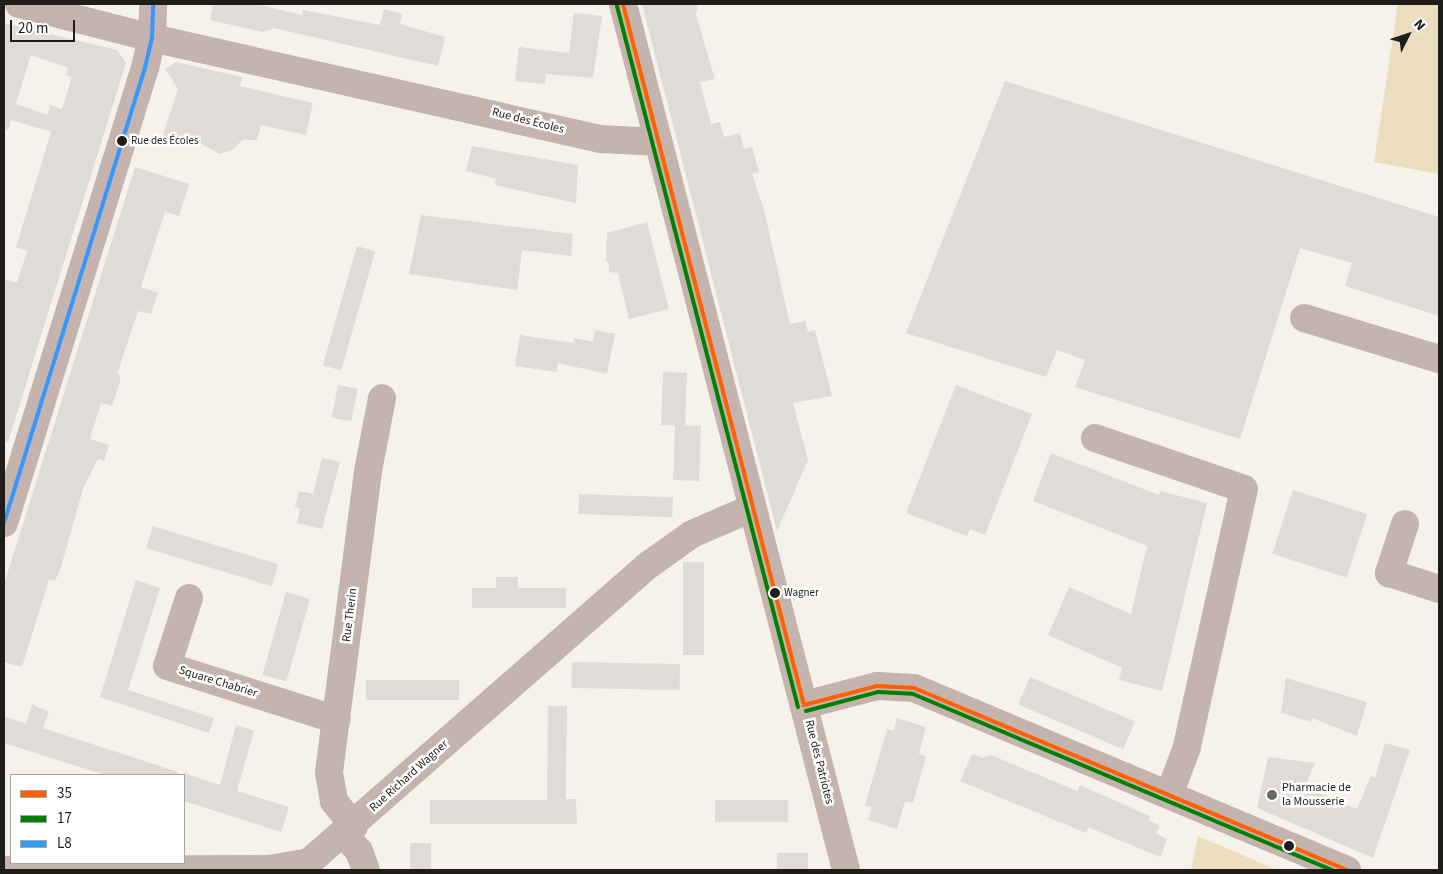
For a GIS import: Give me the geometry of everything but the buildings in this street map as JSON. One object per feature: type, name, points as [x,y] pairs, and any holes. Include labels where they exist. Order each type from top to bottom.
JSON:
[{"type":"street","name":"Rue des Écoles","points":[[20,4],[152,38],[601,139],[658,142]]},
{"type":"street","points":[[4,523],[152,38],[153,4]]},
{"type":"street","name":"Rue des Patriotes","points":[[623,4],[846,870]]},
{"type":"street","points":[[1304,318],[1439,359]]},
{"type":"street","name":"Rue Therin","points":[[366,870],[359,851],[334,801],[330,786],[368,471],[382,398]]},
{"type":"street","points":[[1095,438],[1244,489],[1187,747],[1169,795]]},
{"type":"street","name":"Rue Richard Wagner","points":[[4,870],[289,867],[308,862],[349,830],[647,566],[692,534],[752,508]]},
{"type":"street","points":[[1405,524],[1389,573],[1439,590]]},
{"type":"street","name":"Square Chabrier","points":[[189,598],[167,666],[337,720]]},
{"type":"street","points":[[804,705],[871,687],[914,688],[1347,870]]},
{"type":"shaded area","points":[[1398,4],[1439,4],[1439,174],[1374,162]]},
{"type":"shaded area","points":[[1198,836],[1277,870],[1191,870]]},
{"type":"transit line","name":"L8","points":[[4,523],[145,68],[152,38],[153,4]]},
{"type":"transit line","name":"35","points":[[623,4],[804,705]]},
{"type":"transit line","name":"17","points":[[617,6],[798,707]]},
{"type":"transit line","name":"35","points":[[804,705],[877,686],[914,688],[1347,870]]},
{"type":"transit line","name":"17","points":[[806,711],[878,692],[913,694],[1331,870]]},
{"type":"place","name":"Rue des Écoles","points":[[122,141]]},
{"type":"place","name":"Wagner","points":[[775,593]]},
{"type":"place","name":"Pharmacie de la Mousserie","points":[[1272,795]]}]
